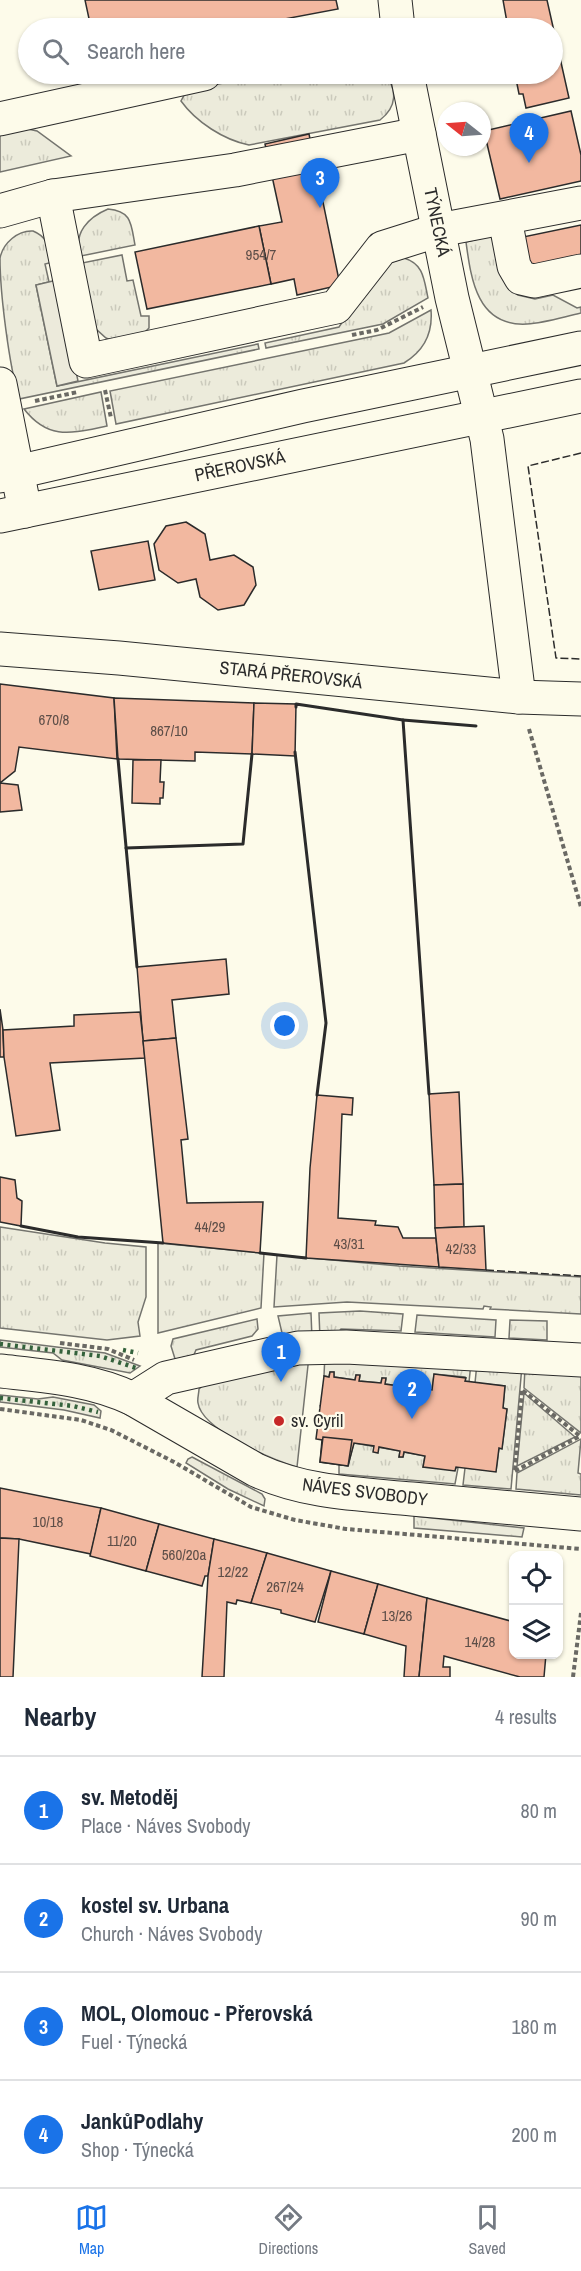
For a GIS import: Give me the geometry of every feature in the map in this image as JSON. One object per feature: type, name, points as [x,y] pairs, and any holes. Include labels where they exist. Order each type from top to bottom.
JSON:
[{"type":"street","points":[[0,119],[159,84]]},
{"type":"street","name":"TÝNECKÁ","points":[[409,84],[452,298],[487,439],[519,697]]},
{"type":"street","points":[[0,211],[52,196],[235,170],[419,134]]},
{"type":"street","points":[[52,196],[86,361],[336,307],[382,248],[439,230],[581,203]]},
{"type":"street","points":[[505,219],[514,266],[521,278],[534,281],[581,271]]},
{"type":"street","points":[[9,474],[303,406],[581,348]]},
{"type":"street","points":[[0,384],[13,513]]},
{"type":"street","points":[[481,416],[581,396]]},
{"type":"street","name":"PŘEROVSKÁ","points":[[13,513],[481,416]]},
{"type":"street","name":"STARÁ PŘEROVSKÁ","points":[[0,649],[119,658],[519,697],[581,699]]},
{"type":"street","points":[[133,1400],[166,1378],[283,1350],[308,1347],[346,1347],[581,1360]]},
{"type":"street","name":"NÁVES SVOBODY","points":[[0,1371],[113,1390],[249,1467],[276,1479],[302,1486],[350,1493],[581,1514]]},
{"type":"path","points":[[104,386],[112,425]]},
{"type":"path","points":[[519,697],[581,907]]},
{"type":"path","points":[[522,1390],[580,1436],[515,1471],[518,1436],[522,1390]]},
{"type":"path","points":[[0,1409],[81,1420],[111,1430],[174,1462],[251,1507],[295,1520],[346,1529],[581,1549]]},
{"type":"path","points":[[573,1677],[581,1613]]},
{"type":"green space","points":[[218,84],[391,84],[394,98],[390,109],[380,120],[249,145],[230,139],[211,129],[194,116],[181,101],[187,90]]},
{"type":"green space","points":[[28,129],[37,131],[71,156],[0,172],[0,133]]},
{"type":"green space","points":[[108,209],[122,213],[129,220],[135,245],[81,256],[79,240],[84,227],[94,216]]},
{"type":"green space","points":[[27,231],[33,231],[45,240],[53,262],[45,264],[49,282],[36,285],[57,386],[258,344],[259,349],[19,399],[6,329],[0,258],[4,247],[12,238]]},
{"type":"green space","points":[[494,235],[511,290],[518,295],[535,299],[553,295],[577,308],[581,307],[581,313],[527,324],[510,323],[497,318],[487,309],[474,285],[466,242]]},
{"type":"green space","points":[[122,255],[127,281],[133,280],[141,316],[149,316],[149,328],[143,334],[113,341],[96,329],[82,263]]},
{"type":"green space","points":[[404,258],[416,264],[422,274],[428,298],[383,324],[266,348],[265,343],[339,327],[380,266]]},
{"type":"green space","points":[[431,310],[429,334],[426,341],[417,353],[404,363],[116,424],[110,391],[389,333]]},
{"type":"green space","points":[[101,392],[107,426],[72,432],[52,430],[33,419],[24,409]]},
{"type":"green space","points":[[0,1227],[146,1247],[146,1297],[138,1322],[140,1336],[107,1340],[0,1328]]},
{"type":"green space","points":[[158,1243],[264,1253],[261,1308],[158,1333]]},
{"type":"green space","points":[[277,1255],[399,1266],[581,1277],[581,1314],[490,1309],[491,1307],[484,1306],[483,1309],[347,1302],[274,1307]]},
{"type":"green space","points":[[360,1311],[403,1314],[401,1331],[341,1329],[337,1334],[320,1339],[319,1313]]},
{"type":"green space","points":[[311,1313],[312,1339],[286,1338],[282,1333],[278,1316]]},
{"type":"green space","points":[[417,1315],[496,1320],[495,1337],[415,1332]]},
{"type":"green space","points":[[257,1319],[258,1329],[252,1336],[196,1350],[193,1357],[176,1362],[171,1346],[173,1339]]},
{"type":"green space","points":[[510,1320],[547,1321],[547,1340],[509,1338]]},
{"type":"green space","points":[[0,1340],[105,1353],[140,1366],[130,1373],[62,1360],[53,1353],[0,1347]]},
{"type":"green space","points":[[325,1354],[471,1363],[469,1382],[465,1381],[465,1377],[434,1374],[432,1390],[411,1387],[411,1382],[407,1381],[406,1387],[385,1384],[386,1379],[382,1378],[381,1383],[359,1381],[360,1376],[356,1375],[355,1380],[334,1377],[334,1372],[330,1372],[329,1377],[324,1376]]},
{"type":"green space","points":[[309,1356],[297,1467],[256,1451],[240,1442],[225,1433],[202,1413],[198,1401],[199,1389],[215,1374]]},
{"type":"green space","points":[[477,1363],[522,1366],[511,1489],[463,1485],[465,1468],[496,1471],[499,1448],[502,1448],[507,1409],[503,1408],[505,1386],[475,1383]]},
{"type":"green space","points":[[525,1367],[581,1370],[581,1433],[524,1388]]},
{"type":"green space","points":[[524,1393],[575,1437],[517,1466]]},
{"type":"green space","points":[[0,1395],[38,1399],[53,1397],[94,1405],[101,1411],[100,1418],[64,1410],[0,1402]]},
{"type":"green space","points":[[581,1439],[578,1473],[581,1474],[581,1495],[516,1489],[517,1473]]},
{"type":"green space","points":[[354,1443],[400,1451],[399,1457],[403,1457],[404,1452],[425,1456],[423,1467],[458,1468],[455,1484],[339,1474],[339,1465],[348,1465]]},
{"type":"green space","points":[[192,1457],[262,1494],[265,1499],[264,1506],[228,1489],[186,1463]]},
{"type":"green space","points":[[414,1516],[524,1528],[522,1537],[414,1528]]},
{"type":"shaded area","points":[[57,280],[78,381],[57,386],[36,285]]},
{"type":"building","points":[[85,0],[336,0],[338,9],[290,18],[89,18]]},
{"type":"building","points":[[503,0],[547,0],[551,18],[506,18]]},
{"type":"building","points":[[563,71],[569,98],[526,108],[523,94],[519,94],[517,84],[563,84]]},
{"type":"building","points":[[571,111],[581,155],[581,181],[500,199],[490,156],[491,129]]},
{"type":"building","points":[[309,134],[340,285],[297,295],[294,279],[271,284],[259,226],[282,222],[265,144]]},
{"type":"building","points":[[581,225],[581,256],[529,267],[523,237]]},
{"type":"building","points":[[259,226],[271,284],[147,309],[135,252]]},
{"type":"building","points":[[186,522],[205,534],[210,560],[234,555],[253,567],[256,585],[244,605],[218,610],[200,597],[196,579],[178,583],[159,570],[154,544],[166,526]]},
{"type":"building","points":[[148,541],[155,580],[99,590],[91,551]]},
{"type":"building","points":[[0,684],[114,698],[117,759],[19,747],[15,771],[0,783]]},
{"type":"building","points":[[114,698],[254,703],[252,754],[195,752],[195,761],[118,759]]},
{"type":"building","points":[[254,703],[296,704],[295,756],[252,754]]},
{"type":"building","points":[[133,760],[161,760],[160,782],[164,782],[163,798],[160,798],[160,804],[132,803]]},
{"type":"building","points":[[0,783],[18,785],[22,810],[0,812]]},
{"type":"building","points":[[226,959],[229,994],[172,1000],[176,1038],[143,1041],[137,967]]},
{"type":"building","points":[[0,1009],[3,1030],[4,1057],[0,1057]]},
{"type":"building","points":[[140,1012],[145,1058],[50,1063],[60,1130],[16,1136],[4,1057],[3,1030],[74,1026],[74,1015]]},
{"type":"building","points":[[176,1038],[188,1139],[181,1140],[187,1203],[263,1202],[260,1253],[163,1243],[143,1041]]},
{"type":"building","points":[[459,1092],[463,1184],[434,1185],[429,1094]]},
{"type":"building","points":[[317,1095],[353,1098],[352,1115],[342,1114],[338,1218],[376,1221],[375,1225],[398,1227],[403,1238],[436,1238],[439,1267],[306,1258],[310,1168]]},
{"type":"building","points":[[0,1177],[15,1180],[17,1198],[22,1201],[21,1226],[0,1222]]},
{"type":"building","points":[[463,1184],[464,1227],[435,1228],[434,1185]]},
{"type":"building","points":[[484,1226],[486,1270],[439,1267],[435,1228]]},
{"type":"building","points":[[330,1372],[334,1372],[334,1377],[355,1380],[356,1375],[360,1375],[359,1381],[381,1383],[382,1378],[386,1378],[385,1384],[406,1387],[407,1381],[412,1382],[411,1387],[432,1390],[434,1374],[505,1386],[503,1408],[507,1409],[502,1449],[499,1448],[496,1472],[456,1467],[455,1471],[423,1467],[425,1456],[404,1452],[403,1457],[399,1457],[400,1451],[379,1447],[378,1453],[373,1452],[374,1446],[354,1443],[348,1466],[320,1462],[322,1440],[316,1439],[324,1376],[329,1377]]},
{"type":"building","points":[[323,1437],[352,1440],[348,1466],[320,1462]]},
{"type":"building","points":[[0,1488],[101,1508],[91,1554],[19,1539],[0,1538]]},
{"type":"building","points":[[101,1508],[159,1524],[146,1571],[90,1556]]},
{"type":"building","points":[[159,1524],[214,1539],[208,1576],[205,1576],[202,1586],[146,1571]]},
{"type":"building","points":[[0,1538],[19,1539],[13,1677],[0,1677]]},
{"type":"building","points":[[214,1539],[267,1553],[251,1603],[237,1600],[236,1604],[227,1602],[224,1677],[202,1677],[208,1576]]},
{"type":"building","points":[[267,1553],[331,1571],[315,1622],[281,1613],[281,1610],[251,1603]]},
{"type":"building","points":[[331,1571],[378,1584],[364,1634],[318,1622]]},
{"type":"building","points":[[378,1584],[427,1598],[419,1677],[404,1677],[406,1646],[364,1634]]},
{"type":"building","points":[[427,1598],[509,1621],[509,1659],[546,1659],[544,1677],[520,1677],[444,1656],[443,1667],[450,1667],[450,1677],[419,1677]]},
{"type":"hedge","points":[[0,1344],[100,1356],[136,1368]]},
{"type":"hedge","points":[[123,1350],[138,1353]]},
{"type":"hedge","points":[[0,1398],[73,1406],[98,1412]]},
{"type":"fence","points":[[581,453],[528,466],[556,658],[581,659]]},
{"type":"fence","points":[[486,1270],[581,1276]]},
{"type":"wall","points":[[296,707],[296,704],[403,720]]},
{"type":"wall","points":[[429,1094],[403,720],[476,726]]},
{"type":"wall","points":[[295,752],[326,1023],[317,1095]]},
{"type":"wall","points":[[126,848],[243,844],[252,754]]},
{"type":"wall","points":[[118,759],[137,967]]},
{"type":"wall","points":[[21,1226],[78,1237],[163,1243]]},
{"type":"wall","points":[[260,1253],[306,1258]]},
{"type":"place","name":"JankůPodlahy","points":[[529,163]]},
{"type":"place","name":"MOL, Olomouc - Přerovská","points":[[320,208]]},
{"type":"place","name":"sv. Metoděj","points":[[281,1382]]},
{"type":"place","name":"kostel sv. Urbana","points":[[412,1419]]},
{"type":"place","name":"sv. Cyril","points":[[279,1421]]}]
